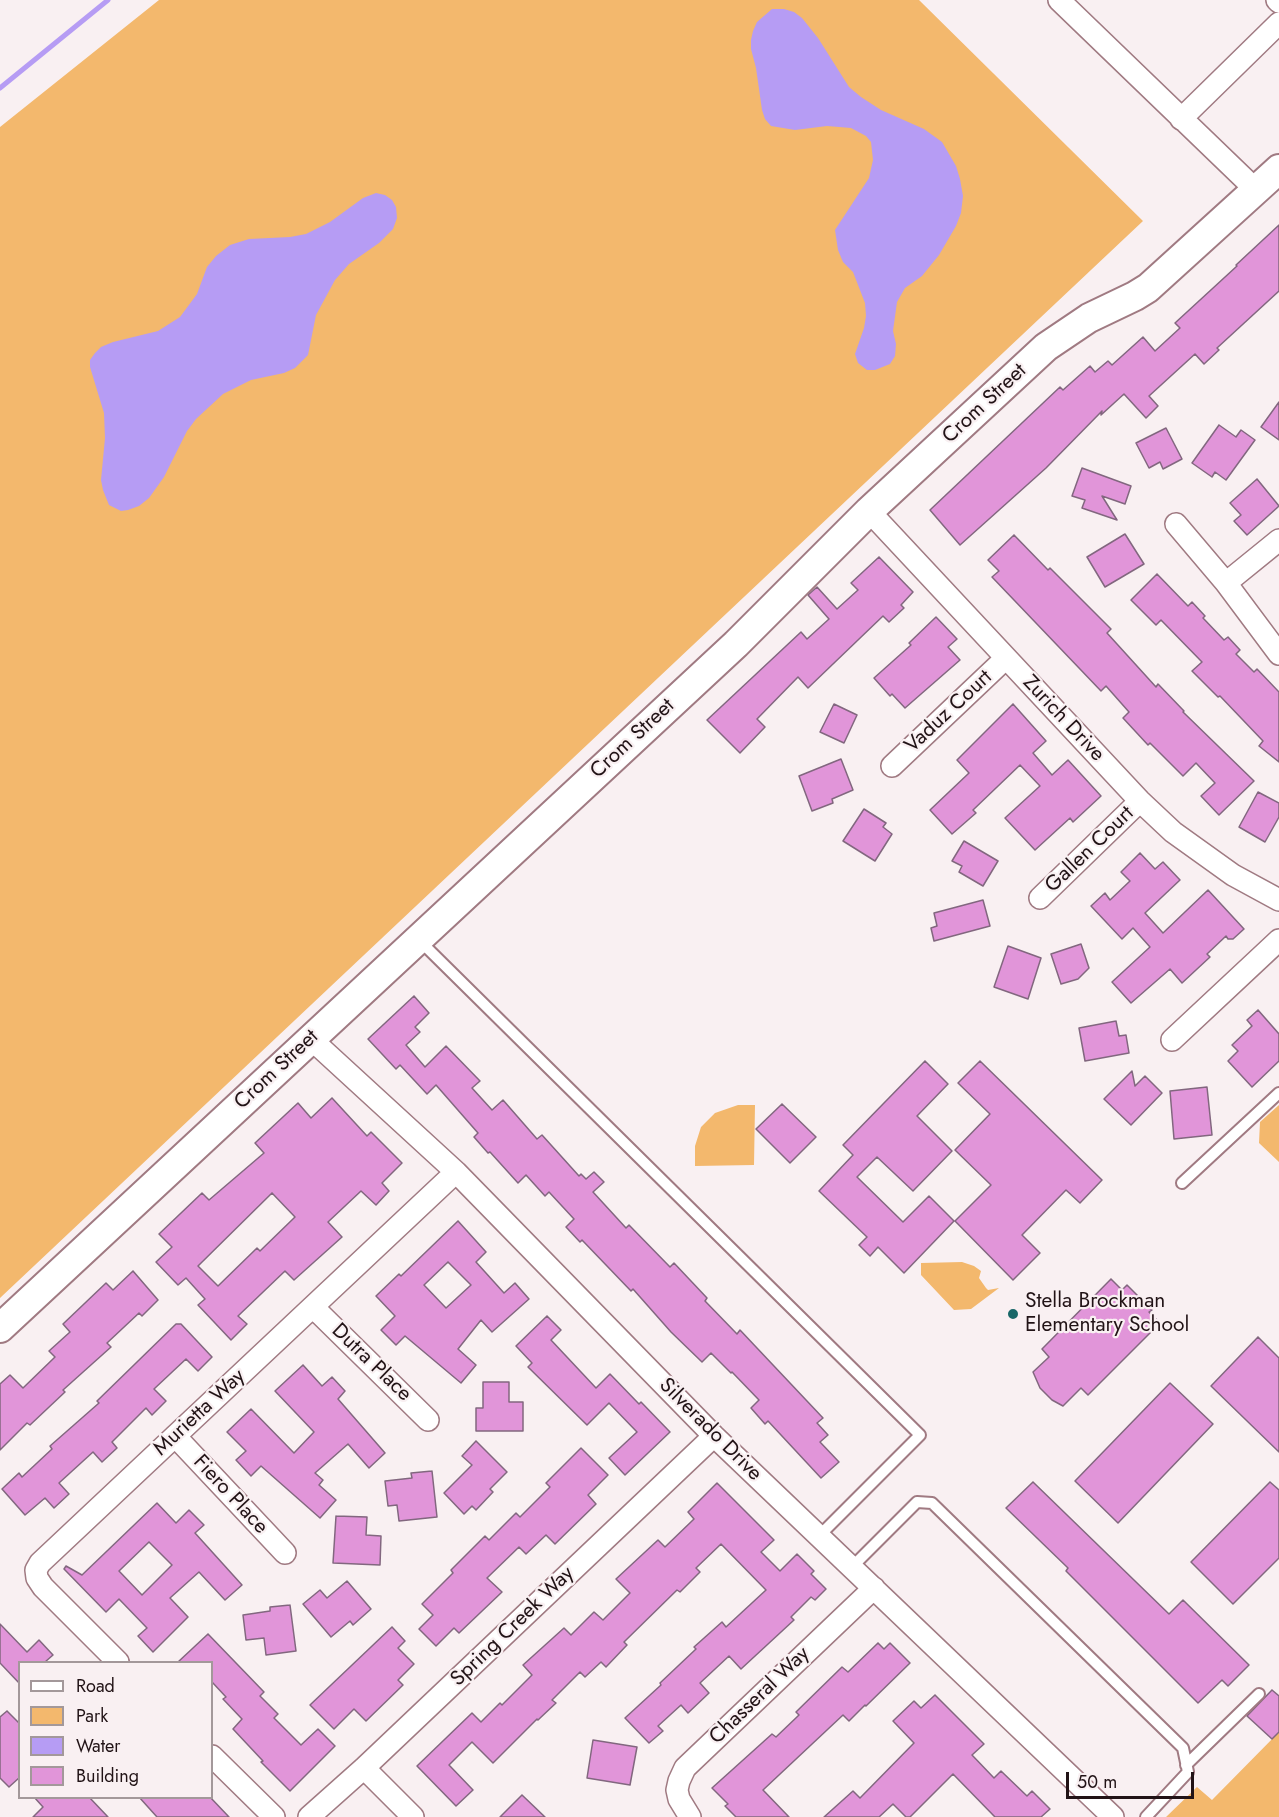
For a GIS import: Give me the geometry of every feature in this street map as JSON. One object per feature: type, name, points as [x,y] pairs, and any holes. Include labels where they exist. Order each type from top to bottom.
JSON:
[{"type":"street","points":[[1059,0],[1256,190]]},
{"type":"street","points":[[1182,119],[1279,23]]},
{"type":"street","name":"Crom Street","points":[[0,1328],[736,644],[869,511],[1046,347],[1089,318],[1148,288],[1279,169]]},
{"type":"street","name":"Zurich Drive","points":[[869,511],[1140,801],[1173,832],[1198,851],[1233,875],[1279,900]]},
{"type":"street","points":[[1176,524],[1226,583],[1279,654]]},
{"type":"street","points":[[1226,583],[1279,540]]},
{"type":"street","name":"Vaduz Court","points":[[892,766],[1006,658]]},
{"type":"street","name":"Gallen Court","points":[[1040,898],[1140,801]]},
{"type":"street","points":[[1172,1040],[1279,940]]},
{"type":"street","name":"Silverado Drive","points":[[311,1039],[456,1172],[714,1436],[1113,1817]]},
{"type":"street","name":"Murietta Way","points":[[117,1661],[43,1587],[37,1578],[36,1570],[39,1563],[456,1172]]},
{"type":"street","name":"Dutra Place","points":[[312,1307],[429,1420]]},
{"type":"street","name":"Fiero Place","points":[[175,1436],[285,1553]]},
{"type":"street","name":"Spring Creek Way","points":[[309,1817],[364,1768],[714,1436]]},
{"type":"street","name":"Chasseral Way","points":[[690,1817],[679,1799],[677,1790],[685,1768],[874,1588]]},
{"type":"street","points":[[213,1757],[274,1817]]},
{"type":"street","points":[[364,1768],[412,1817]]},
{"type":"lane","points":[[418,939],[920,1435],[819,1536]]},
{"type":"lane","points":[[1182,1183],[1279,1093]]},
{"type":"lane","points":[[852,1567],[917,1502],[932,1503],[1183,1748],[1188,1772],[1146,1817]]},
{"type":"lane","points":[[1186,1766],[1259,1694]]},
{"type":"green space","points":[[159,0],[919,0],[1143,221],[0,1298],[0,127]]},
{"type":"green space","points":[[738,1105],[755,1105],[754,1165],[695,1166],[695,1146],[701,1127],[715,1113]]},
{"type":"green space","points":[[1279,1105],[1279,1162],[1259,1143],[1260,1122]]},
{"type":"green space","points":[[962,1262],[981,1271],[979,1278],[988,1290],[999,1288],[971,1309],[954,1310],[921,1275],[921,1263]]},
{"type":"green space","points":[[1279,1732],[1279,1817],[1166,1817],[1197,1787],[1212,1800]]},
{"type":"water","points":[[772,9],[794,12],[802,18],[818,38],[849,87],[861,97],[881,110],[924,129],[942,142],[956,166],[960,179],[963,196],[961,213],[956,226],[939,255],[922,276],[905,288],[897,302],[893,331],[896,344],[895,356],[890,364],[875,370],[867,370],[858,363],[855,354],[864,328],[865,303],[853,272],[843,262],[838,250],[835,230],[869,178],[873,160],[871,142],[866,136],[851,128],[827,126],[795,130],[771,126],[765,119],[751,40],[757,22]]},
{"type":"water","points":[[376,193],[385,195],[396,207],[397,218],[393,229],[379,243],[349,264],[335,280],[316,315],[308,355],[295,368],[284,373],[251,380],[223,394],[196,419],[187,431],[164,477],[149,498],[139,506],[128,510],[121,511],[109,505],[101,480],[105,438],[104,413],[90,367],[90,360],[95,353],[101,347],[113,342],[158,331],[180,317],[197,294],[207,267],[230,245],[249,239],[306,234],[330,222],[363,198]]},
{"type":"building","points":[[1279,225],[1279,291],[1217,348],[1219,350],[1204,364],[1195,354],[1149,396],[1158,406],[1146,418],[1124,394],[1101,415],[1102,411],[1046,468],[960,545],[930,510],[1060,387],[1063,390],[1090,366],[1095,372],[1108,361],[1112,365],[1143,337],[1155,351],[1180,328],[1175,323]]},
{"type":"building","points":[[1279,402],[1279,440],[1261,427]]},
{"type":"building","points":[[1219,425],[1236,437],[1241,430],[1255,440],[1226,480],[1215,472],[1212,477],[1192,463]]},
{"type":"building","points":[[1166,428],[1182,459],[1163,469],[1160,462],[1149,468],[1136,443]]},
{"type":"building","points":[[1082,468],[1131,486],[1125,504],[1102,496],[1117,520],[1082,508],[1085,500],[1072,496]]},
{"type":"building","points":[[1257,479],[1279,506],[1247,535],[1234,521],[1241,515],[1230,503]]},
{"type":"building","points":[[1125,534],[1144,564],[1105,587],[1087,557]]},
{"type":"building","points":[[1014,535],[1111,629],[1107,633],[1156,687],[1158,684],[1183,712],[1254,781],[1219,815],[1201,796],[1215,783],[1196,763],[1183,776],[1150,743],[1148,745],[1123,718],[1129,712],[1106,686],[1101,691],[992,577],[999,571],[988,560]]},
{"type":"building","points":[[879,557],[913,592],[901,605],[904,608],[889,622],[883,616],[808,688],[798,677],[757,719],[765,727],[740,753],[707,720],[801,632],[807,639],[829,619],[808,595],[817,587],[837,609],[858,590],[851,583]]},
{"type":"building","points":[[1157,574],[1188,606],[1192,602],[1205,616],[1203,618],[1224,640],[1228,637],[1240,650],[1236,654],[1254,672],[1257,669],[1279,692],[1279,762],[1259,746],[1263,741],[1220,696],[1218,697],[1192,671],[1202,662],[1161,620],[1156,625],[1131,600]]},
{"type":"building","points":[[936,617],[957,639],[948,647],[960,660],[905,708],[892,694],[890,696],[874,678],[911,645],[909,643]]},
{"type":"building","points":[[834,704],[857,715],[844,743],[820,732]]},
{"type":"building","points":[[1013,704],[1046,741],[1033,753],[1052,775],[1068,760],[1101,796],[1073,822],[1070,818],[1035,850],[1005,818],[1040,786],[1020,765],[973,810],[976,813],[952,834],[930,810],[969,773],[957,760]]},
{"type":"building","points":[[841,759],[853,790],[832,799],[833,803],[812,811],[799,776]]},
{"type":"building","points":[[1258,792],[1279,803],[1279,817],[1265,842],[1239,827]]},
{"type":"building","points":[[864,809],[886,823],[883,827],[892,834],[875,861],[843,841]]},
{"type":"building","points":[[964,841],[998,861],[983,886],[959,872],[962,866],[952,861]]},
{"type":"building","points":[[1140,853],[1155,869],[1163,862],[1180,880],[1145,913],[1163,933],[1208,890],[1244,929],[1233,939],[1228,939],[1226,936],[1207,954],[1210,957],[1182,983],[1170,969],[1131,1003],[1112,982],[1150,947],[1133,928],[1122,939],[1091,906],[1105,893],[1110,900],[1130,881],[1121,872]]},
{"type":"building","points":[[983,900],[990,926],[934,941],[931,928],[937,926],[934,913]]},
{"type":"building","points":[[1081,944],[1089,968],[1078,979],[1061,984],[1051,954]]},
{"type":"building","points":[[1008,946],[1041,958],[1028,999],[994,987]]},
{"type":"building","points":[[414,996],[429,1013],[415,1027],[420,1032],[406,1045],[425,1067],[446,1046],[480,1081],[472,1088],[492,1110],[503,1100],[537,1139],[542,1135],[579,1176],[581,1174],[586,1179],[594,1172],[604,1182],[593,1192],[626,1228],[629,1225],[670,1267],[674,1263],[707,1298],[705,1301],[737,1334],[740,1330],[823,1418],[817,1423],[828,1435],[820,1442],[839,1462],[821,1478],[768,1421],[765,1424],[751,1408],[759,1400],[732,1372],[711,1353],[702,1362],[671,1332],[633,1289],[631,1291],[582,1240],[580,1242],[566,1227],[574,1219],[549,1192],[545,1196],[526,1175],[518,1183],[474,1137],[478,1133],[436,1085],[427,1094],[400,1065],[396,1069],[368,1039]]},
{"type":"building","points":[[1258,1010],[1279,1034],[1279,1061],[1252,1087],[1228,1061],[1238,1051],[1232,1045],[1252,1026],[1247,1020]]},
{"type":"building","points":[[1116,1021],[1119,1036],[1126,1035],[1129,1053],[1085,1061],[1079,1028]]},
{"type":"building","points":[[925,1061],[948,1084],[917,1116],[952,1151],[913,1191],[877,1157],[857,1177],[903,1222],[929,1196],[954,1221],[904,1273],[878,1247],[870,1256],[859,1245],[867,1237],[819,1191],[853,1155],[843,1145]]},
{"type":"building","points":[[980,1061],[1102,1180],[1080,1203],[1066,1190],[1022,1235],[1040,1253],[1013,1280],[955,1221],[991,1185],[955,1150],[990,1114],[958,1083]]},
{"type":"building","points":[[1132,1071],[1135,1086],[1145,1076],[1162,1093],[1131,1125],[1104,1099]]},
{"type":"building","points":[[1207,1087],[1212,1135],[1174,1139],[1170,1091]]},
{"type":"building","points":[[332,1098],[367,1136],[371,1132],[402,1163],[382,1183],[389,1191],[376,1205],[361,1191],[328,1222],[342,1237],[294,1280],[285,1271],[238,1316],[247,1324],[231,1340],[198,1305],[205,1299],[186,1278],[178,1285],[156,1262],[172,1247],[159,1234],[202,1193],[209,1200],[264,1153],[255,1143],[298,1103],[311,1118]],"holes":[[[272,1193],[295,1217],[260,1251],[257,1248],[218,1286],[198,1266]]]},
{"type":"building","points":[[782,1104],[816,1137],[790,1163],[756,1129]]},
{"type":"building","points":[[458,1221],[486,1252],[476,1262],[504,1293],[515,1283],[529,1299],[492,1332],[481,1320],[458,1349],[476,1365],[461,1383],[405,1336],[396,1345],[381,1330],[395,1316],[376,1296],[399,1274],[401,1276]],"holes":[[[448,1262],[471,1285],[446,1308],[424,1285]]]},
{"type":"building","points":[[133,1271],[158,1300],[142,1316],[139,1313],[107,1343],[111,1347],[63,1390],[65,1392],[30,1425],[27,1423],[0,1450],[0,1384],[10,1375],[23,1388],[55,1357],[49,1351],[70,1332],[63,1324],[106,1283],[113,1290]]},
{"type":"building","points":[[1111,1279],[1122,1290],[1127,1285],[1152,1310],[1149,1312],[1160,1323],[1088,1395],[1081,1388],[1063,1406],[1052,1400],[1040,1388],[1033,1372],[1049,1357],[1042,1349]]},
{"type":"building","points":[[547,1316],[561,1330],[551,1340],[596,1388],[610,1374],[670,1432],[625,1475],[609,1458],[637,1432],[609,1403],[587,1425],[528,1367],[532,1363],[516,1346]]},
{"type":"building","points":[[176,1324],[181,1324],[212,1357],[198,1371],[186,1359],[154,1389],[166,1401],[152,1415],[146,1408],[112,1442],[117,1448],[102,1462],[93,1452],[59,1483],[69,1494],[54,1508],[45,1498],[25,1515],[2,1489],[19,1473],[22,1477],[52,1449],[50,1446],[99,1403],[97,1401]]},
{"type":"building","points":[[1258,1337],[1279,1358],[1279,1452],[1211,1386]]},
{"type":"building","points":[[303,1365],[322,1386],[332,1377],[345,1391],[338,1399],[385,1453],[369,1468],[348,1444],[315,1473],[323,1480],[319,1485],[336,1500],[320,1518],[261,1466],[251,1476],[236,1460],[246,1451],[227,1432],[251,1409],[294,1453],[314,1432],[275,1391]]},
{"type":"building","points":[[483,1382],[509,1382],[509,1402],[523,1402],[523,1431],[476,1431],[476,1408],[483,1408]]},
{"type":"building","points":[[1170,1383],[1213,1424],[1118,1523],[1075,1481]]},
{"type":"building","points":[[476,1441],[507,1472],[490,1489],[493,1492],[476,1510],[472,1506],[464,1514],[444,1493],[472,1465],[462,1456]]},
{"type":"building","points":[[581,1448],[608,1475],[588,1495],[596,1504],[555,1544],[546,1535],[526,1554],[519,1547],[487,1578],[502,1592],[459,1633],[454,1628],[436,1646],[419,1629],[433,1615],[422,1604],[453,1573],[451,1570],[485,1536],[489,1540],[516,1513],[520,1517],[550,1487],[546,1483]]},
{"type":"building","points":[[432,1471],[437,1517],[399,1521],[397,1505],[388,1506],[385,1481],[412,1478],[411,1473]]},
{"type":"building","points":[[1033,1482],[1169,1614],[1183,1600],[1249,1665],[1228,1686],[1222,1680],[1198,1703],[1066,1571],[1068,1568],[1006,1508]]},
{"type":"building","points":[[1270,1482],[1279,1490],[1279,1558],[1233,1604],[1191,1562]]},
{"type":"building","points":[[717,1483],[774,1540],[761,1552],[780,1571],[797,1554],[814,1571],[811,1574],[826,1589],[815,1600],[811,1597],[791,1617],[794,1620],[741,1669],[729,1656],[700,1683],[709,1693],[688,1713],[681,1705],[658,1726],[663,1731],[649,1743],[625,1718],[696,1649],[694,1647],[722,1622],[726,1627],[766,1590],[721,1544],[696,1568],[700,1572],[680,1592],[677,1590],[624,1642],[627,1645],[606,1667],[601,1662],[585,1677],[580,1672],[552,1700],[556,1703],[493,1763],[472,1742],[449,1765],[473,1790],[456,1806],[417,1766],[472,1713],[481,1722],[500,1703],[502,1705],[532,1675],[523,1665],[564,1628],[571,1635],[594,1612],[603,1620],[630,1593],[616,1579],[658,1540],[665,1547],[694,1519],[688,1512]]},
{"type":"building","points":[[157,1503],[176,1523],[189,1510],[204,1525],[195,1533],[242,1585],[225,1600],[199,1572],[170,1598],[188,1617],[153,1652],[138,1636],[147,1628],[119,1599],[106,1612],[64,1569],[66,1566],[82,1575]],"holes":[[[149,1542],[172,1565],[142,1595],[119,1571]]]},
{"type":"building","points":[[336,1516],[367,1517],[366,1535],[381,1536],[380,1565],[333,1563]]},
{"type":"building","points":[[347,1581],[371,1609],[353,1625],[350,1621],[331,1637],[303,1604],[320,1590],[327,1598]]},
{"type":"building","points":[[290,1605],[296,1651],[266,1655],[264,1638],[246,1640],[243,1615],[270,1611],[270,1607]]},
{"type":"building","points":[[0,1624],[27,1652],[39,1640],[53,1655],[46,1661],[18,1661],[18,1682],[0,1663]]},
{"type":"building","points":[[392,1627],[405,1641],[398,1648],[414,1664],[398,1680],[403,1685],[366,1721],[354,1709],[334,1729],[310,1705]]},
{"type":"building","points":[[208,1634],[264,1692],[260,1696],[278,1714],[274,1718],[301,1745],[318,1729],[335,1746],[290,1791],[233,1729],[242,1719],[223,1699],[226,1697],[213,1683],[213,1661],[179,1661]]},
{"type":"building","points":[[878,1643],[884,1649],[890,1643],[910,1663],[849,1721],[843,1715],[763,1790],[789,1817],[736,1817],[725,1806],[728,1804],[712,1788],[772,1734],[776,1737],[799,1715],[796,1712],[842,1667],[848,1672]]},
{"type":"building","points":[[1272,1690],[1279,1696],[1279,1732],[1272,1739],[1247,1716]]},
{"type":"building","points":[[935,1695],[984,1744],[972,1755],[994,1778],[1001,1771],[1027,1796],[1032,1791],[1050,1809],[1041,1817],[995,1817],[953,1774],[910,1817],[906,1817],[893,1804],[879,1817],[824,1817],[853,1791],[860,1798],[914,1743],[893,1721],[914,1701],[921,1708]]},
{"type":"building","points":[[7,1711],[18,1722],[18,1779],[9,1787],[0,1778],[0,1717]]},
{"type":"building","points":[[593,1740],[637,1747],[630,1785],[587,1778]]},
{"type":"building","points":[[522,1795],[545,1817],[500,1817]]},
{"type":"building","points":[[36,1799],[91,1799],[108,1817],[33,1817],[43,1807]]},
{"type":"building","points":[[141,1799],[212,1799],[229,1817],[157,1817]]},
{"type":"waterway","points":[[0,88],[108,0]]},
{"type":"place","name":"Stella Brockman Elementary School","points":[[1013,1314]]}]
